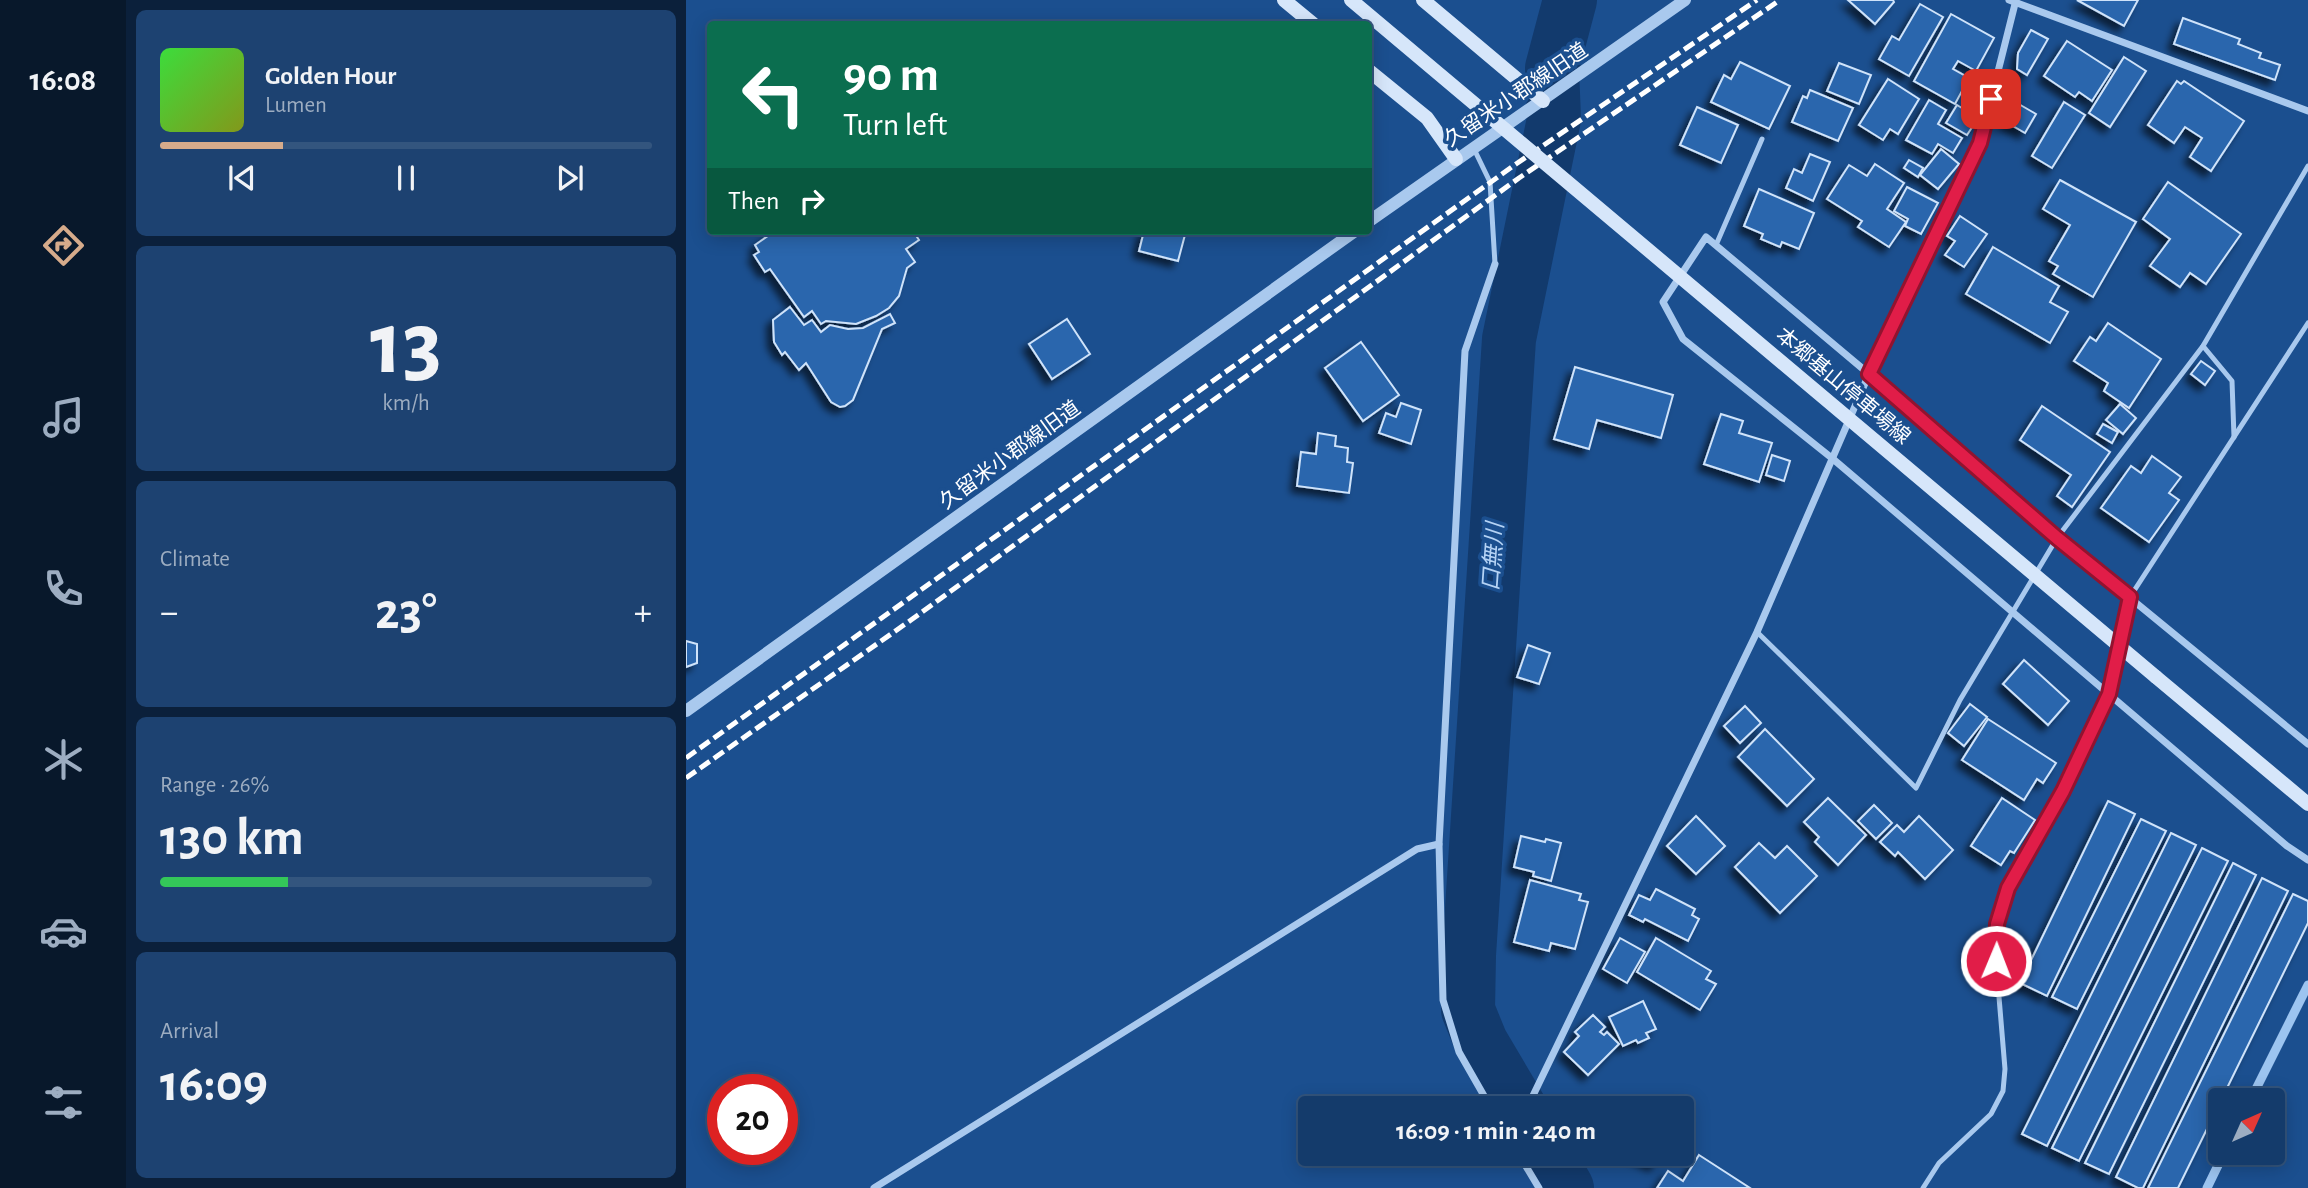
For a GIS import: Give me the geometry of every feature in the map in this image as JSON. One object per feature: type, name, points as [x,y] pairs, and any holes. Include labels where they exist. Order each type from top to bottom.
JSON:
[{"type":"main road","points":[[1284,0],[1310,21]]},
{"type":"main road","name":"本郷基山停車場線","points":[[1351,0],[2308,804]]},
{"type":"main road","points":[[1423,0],[1543,101]]},
{"type":"main road","points":[[1372,73],[1427,118],[1456,159]]},
{"type":"street","name":"久留米小郡線旧道","points":[[1372,219],[1685,0]]},
{"type":"street","points":[[1533,1096],[1756,632],[1869,374],[1980,143],[2013,1],[2308,111]]},
{"type":"street","name":"久留米小郡線旧道","points":[[686,711],[1350,235]]},
{"type":"street","points":[[2308,744],[2057,538],[1869,374],[1706,237],[1663,302],[1683,339],[1833,459],[2277,837],[2308,860]]},
{"type":"street","points":[[1484,1096],[1459,1052],[1443,1000],[1439,844],[1465,351],[1495,264]]},
{"type":"street","points":[[2109,694],[2130,597]]},
{"type":"street","points":[[874,1188],[1417,849],[1439,844]]},
{"type":"street","points":[[1526,1166],[1539,1188]]},
{"type":"lane","points":[[1716,246],[1762,139]]},
{"type":"lane","points":[[1474,149],[1490,182],[1495,264]]},
{"type":"lane","points":[[1756,632],[1916,788],[1959,700],[2057,538],[2203,346],[2308,166]]},
{"type":"lane","points":[[2130,597],[2308,323]]},
{"type":"lane","points":[[2203,346],[2232,381],[2234,438]]},
{"type":"lane","points":[[1923,1188],[1939,1163],[1991,1114],[2003,1091],[2005,1069],[1996,961],[1997,924],[2008,888],[2063,791],[2109,694]]},
{"type":"building","points":[[1848,0],[1893,0],[1894,2],[1875,24]]},
{"type":"building","points":[[2077,0],[2138,0],[2124,26]]},
{"type":"building","points":[[1920,4],[1943,17],[1909,76],[1879,59],[1892,36],[1899,40]]},
{"type":"building","points":[[1951,14],[1994,38],[1976,71],[1958,61],[1953,69],[1969,78],[1955,104],[1914,81]]},
{"type":"building","points":[[2183,18],[2240,39],[2238,44],[2261,53],[2259,58],[2280,65],[2275,80],[2174,44]]},
{"type":"building","points":[[2031,30],[2048,39],[2027,75],[2017,69],[2018,53]]},
{"type":"building","points":[[2067,41],[2112,70],[2092,101],[2079,92],[2075,97],[2044,76]]},
{"type":"building","points":[[2124,57],[2146,71],[2110,127],[2089,113]]},
{"type":"building","points":[[1740,62],[1790,86],[1769,129],[1711,102],[1724,75],[1731,79]]},
{"type":"building","points":[[1839,63],[1871,75],[1859,104],[1827,91]]},
{"type":"building","points":[[1888,79],[1919,99],[1898,134],[1890,129],[1883,140],[1859,125]]},
{"type":"building","points":[[2177,81],[2181,84],[2184,81],[2244,121],[2211,171],[2190,157],[2202,138],[2185,127],[2174,143],[2148,125]]},
{"type":"building","points":[[1810,90],[1853,108],[1838,141],[1792,122],[1803,96],[1807,98]]},
{"type":"building","points":[[1929,100],[1946,110],[1938,124],[1962,138],[1953,153],[1938,144],[1932,154],[1906,140]]},
{"type":"building","points":[[2064,102],[2085,115],[2052,168],[2032,156]]},
{"type":"building","points":[[2017,103],[2036,114],[2025,133],[2006,122]]},
{"type":"building","points":[[1957,105],[1978,118],[1967,135],[1946,123]]},
{"type":"building","points":[[1697,107],[1738,125],[1721,163],[1680,145]]},
{"type":"building","points":[[1941,149],[1959,164],[1938,189],[1920,175]]},
{"type":"building","points":[[1810,154],[1830,162],[1813,201],[1786,188],[1794,169],[1802,173]]},
{"type":"building","points":[[1909,160],[1923,168],[1918,177],[1904,168]]},
{"type":"building","points":[[1875,164],[1904,183],[1887,209],[1906,222],[1889,247],[1858,227],[1862,221],[1827,199],[1849,165],[1867,176]]},
{"type":"building","points":[[2060,180],[2136,222],[2093,297],[2053,274],[2058,266],[2049,261],[2070,225],[2043,209]]},
{"type":"building","points":[[2168,182],[2241,234],[2206,284],[2190,273],[2180,287],[2150,266],[2170,239],[2143,219]]},
{"type":"building","points":[[1907,187],[1938,203],[1921,234],[1905,226],[1908,219],[1894,211]]},
{"type":"building","points":[[1759,189],[1814,213],[1799,249],[1782,242],[1780,247],[1761,239],[1763,234],[1744,226]]},
{"type":"building","points":[[1960,216],[1987,234],[1964,267],[1945,255],[1955,241],[1947,236]]},
{"type":"building","points":[[769,235],[916,235],[919,240],[906,249],[915,262],[907,268],[899,296],[889,308],[856,324],[826,321],[821,324],[812,311],[804,317],[770,269],[765,272],[754,255],[759,252],[755,245]]},
{"type":"building","points":[[1143,235],[1185,235],[1178,261],[1139,251]]},
{"type":"building","points":[[1993,247],[2059,286],[2050,302],[2068,312],[2050,343],[1966,294]]},
{"type":"building","points":[[790,307],[804,325],[812,320],[821,332],[830,325],[848,329],[863,328],[890,314],[895,323],[882,329],[853,400],[845,406],[840,407],[831,402],[806,363],[799,370],[785,352],[782,355],[774,342],[773,320]]},
{"type":"building","points":[[1067,319],[1090,354],[1052,379],[1029,344]]},
{"type":"building","points":[[2108,323],[2161,359],[2129,408],[2104,391],[2108,383],[2074,361],[2090,337],[2096,341]]},
{"type":"building","points":[[1361,342],[1399,395],[1363,421],[1325,368]]},
{"type":"building","points":[[2201,361],[2215,371],[2205,385],[2191,374]]},
{"type":"building","points":[[1575,367],[1673,395],[1661,438],[1597,420],[1589,449],[1554,439]]},
{"type":"building","points":[[1401,403],[1421,410],[1411,444],[1379,433],[1386,413],[1396,417]]},
{"type":"building","points":[[2120,404],[2136,418],[2123,434],[2106,420]]},
{"type":"building","points":[[2042,406],[2110,452],[2072,507],[2057,496],[2071,475],[2020,440]]},
{"type":"building","points":[[1721,414],[1743,421],[1739,433],[1772,443],[1759,482],[1704,464]]},
{"type":"building","points":[[2103,424],[2118,432],[2112,443],[2097,434]]},
{"type":"building","points":[[1318,433],[1336,436],[1335,446],[1348,448],[1347,462],[1353,463],[1349,493],[1297,486],[1301,452],[1316,454]]},
{"type":"building","points":[[1772,455],[1790,461],[1784,481],[1766,475]]},
{"type":"building","points":[[2152,456],[2181,477],[2169,493],[2179,500],[2149,542],[2101,508],[2131,466],[2141,473]]},
{"type":"building","points":[[686,641],[697,644],[697,663],[686,667]]},
{"type":"building","points":[[1528,645],[1550,653],[1539,684],[1517,677]]},
{"type":"building","points":[[2024,660],[2069,701],[2048,725],[2003,684]]},
{"type":"building","points":[[1970,704],[1987,717],[1964,746],[1948,733]]},
{"type":"building","points":[[1745,706],[1761,723],[1740,743],[1724,726]]},
{"type":"building","points":[[1988,719],[2056,763],[2043,783],[2037,779],[2024,800],[1962,760]]},
{"type":"building","points":[[1765,729],[1814,779],[1787,806],[1738,757]]},
{"type":"building","points":[[1828,798],[1866,835],[1838,865],[1815,842],[1819,837],[1804,822]]},
{"type":"building","points":[[2002,798],[2035,820],[2014,853],[2010,851],[2001,865],[1971,846]]},
{"type":"building","points":[[2108,801],[2135,814],[2047,996],[2020,983]]},
{"type":"building","points":[[1874,805],[1892,823],[1876,839],[1858,821]]},
{"type":"building","points":[[1696,816],[1725,846],[1696,874],[1667,846]]},
{"type":"building","points":[[1919,816],[1953,850],[1925,879],[1898,852],[1895,856],[1880,842],[1897,825],[1904,832]]},
{"type":"building","points":[[2141,819],[2166,831],[2077,1009],[2052,997]]},
{"type":"building","points":[[2171,833],[2196,845],[2047,1146],[2022,1134]]},
{"type":"building","points":[[1521,836],[1561,843],[1551,881],[1533,876],[1534,872],[1514,867]]},
{"type":"building","points":[[1759,843],[1775,858],[1787,846],[1817,876],[1780,913],[1735,867]]},
{"type":"building","points":[[2202,848],[2228,861],[2079,1161],[2052,1148]]},
{"type":"building","points":[[2233,863],[2256,875],[2109,1174],[2085,1163]]},
{"type":"building","points":[[2262,878],[2288,891],[2143,1188],[2138,1188],[2116,1177]]},
{"type":"building","points":[[1530,880],[1581,894],[1579,900],[1588,902],[1575,949],[1551,943],[1549,951],[1514,942]]},
{"type":"building","points":[[1656,889],[1695,909],[1692,915],[1699,919],[1688,941],[1645,919],[1643,922],[1629,915],[1639,895],[1650,900]]},
{"type":"building","points":[[2293,894],[2308,901],[2308,923],[2227,1088],[2208,1088],[2208,1127],[2178,1188],[2148,1188]]},
{"type":"building","points":[[1620,938],[1645,952],[1627,983],[1603,969]]},
{"type":"building","points":[[1656,938],[1711,971],[1706,979],[1716,984],[1700,1010],[1637,972]]},
{"type":"building","points":[[1643,1001],[1656,1029],[1646,1033],[1649,1038],[1623,1046],[1609,1017]]},
{"type":"building","points":[[1593,1015],[1605,1027],[1600,1032],[1604,1035],[1607,1032],[1619,1044],[1588,1075],[1564,1052],[1579,1036],[1575,1032]]},
{"type":"building","points":[[1699,1155],[1750,1188],[1657,1188],[1668,1171],[1683,1181]]},
{"type":"waterway","name":"口無川","points":[[1513,1096],[1481,1042],[1468,1010],[1469,955],[1509,339],[1554,119],[1552,68],[1570,0]]},
{"type":"waterway","points":[[2256,1088],[2308,985]]},
{"type":"waterway","name":"口無川","points":[[1554,1166],[1567,1188]]},
{"type":"waterway","points":[[2207,1188],[2218,1166]]},
{"type":"railway","points":[[686,758],[1516,164],[1757,0]]},
{"type":"railway","points":[[686,778],[911,620],[1519,178],[1780,0]]},
{"type":"route","points":[[1991,99],[1980,143],[1869,374],[2057,538],[2130,597],[2109,694],[2063,791],[2008,888],[1997,924],[1996,961]]}]
